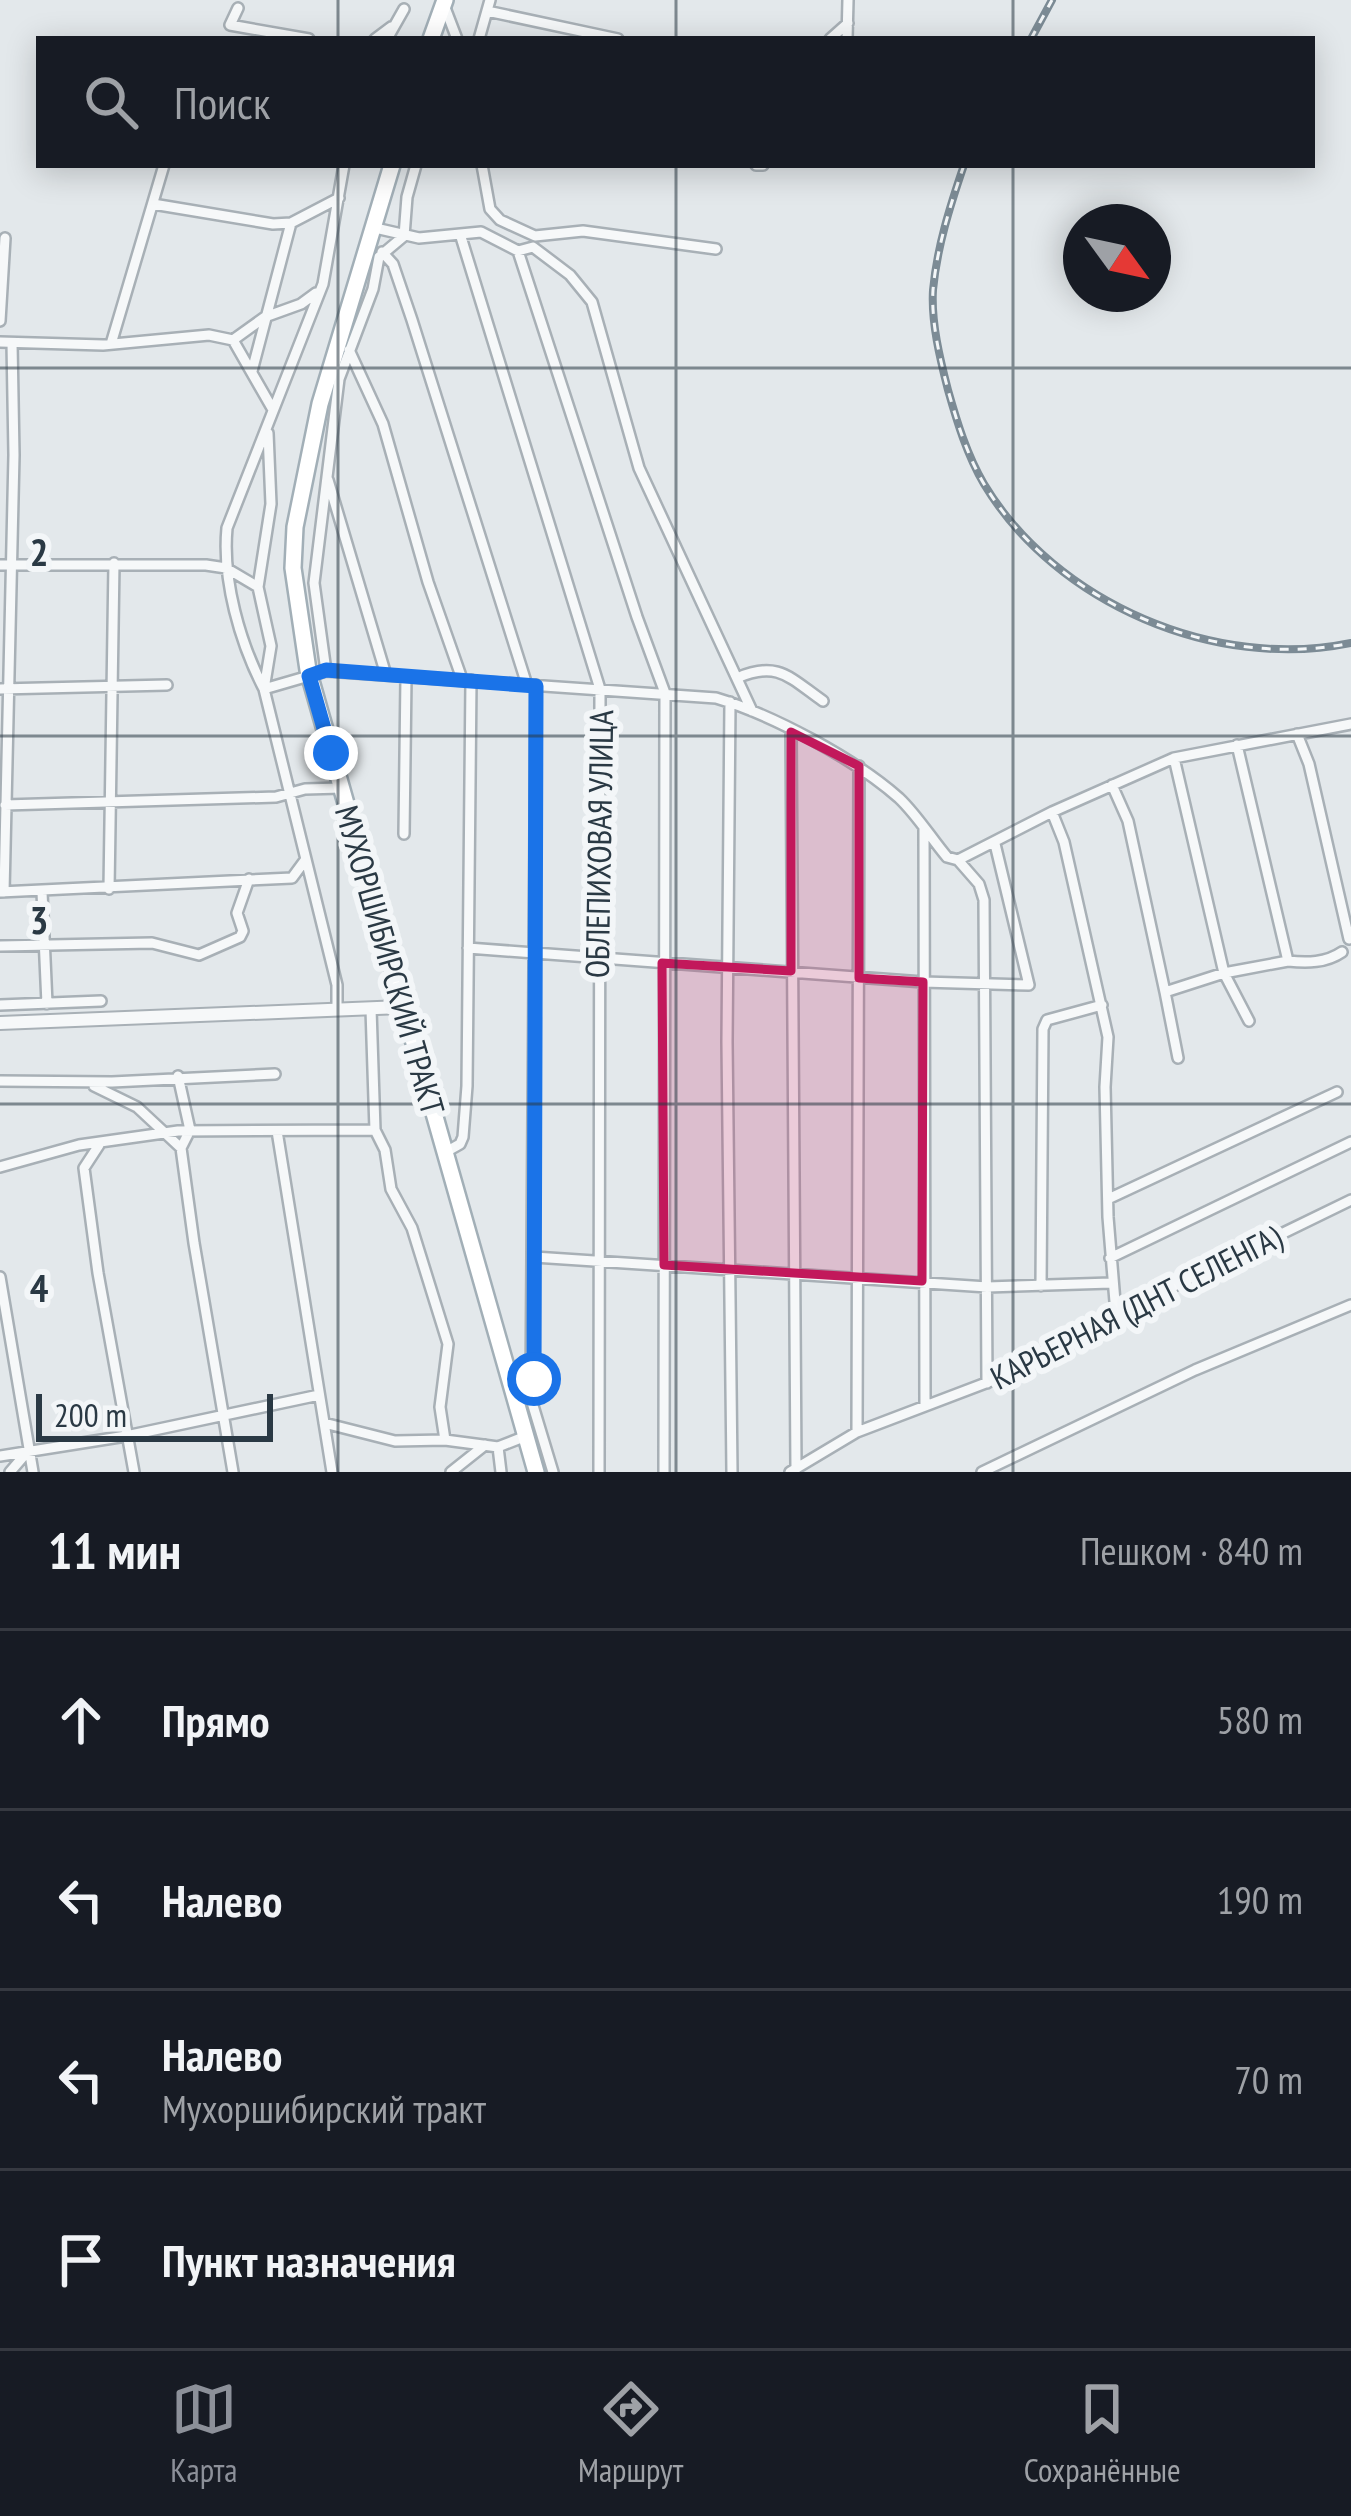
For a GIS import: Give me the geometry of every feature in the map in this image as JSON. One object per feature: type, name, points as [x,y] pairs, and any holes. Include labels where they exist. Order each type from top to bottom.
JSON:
[{"type":"main road","points":[[432,36],[444,2]]},
{"type":"main road","name":"МУХОРШИБИРСКИЙ ТРАКТ","points":[[391,168],[371,227],[344,347],[320,404],[295,527],[293,568],[341,788],[536,1472]]},
{"type":"street","points":[[847,36],[848,0]]},
{"type":"street","points":[[444,2],[456,36]]},
{"type":"street","points":[[480,36],[488,5],[607,36]]},
{"type":"street","points":[[238,8],[230,26],[291,36]]},
{"type":"street","points":[[388,36],[404,8]]},
{"type":"street","points":[[833,36],[848,23]]},
{"type":"street","points":[[379,36],[391,27]]},
{"type":"street","points":[[112,344],[163,168]]},
{"type":"street","points":[[337,1009],[337,985],[265,688],[254,669],[226,568],[227,528],[323,284],[344,168]]},
{"type":"street","points":[[318,673],[314,584],[344,347],[382,252],[404,236],[415,168]]},
{"type":"street","points":[[483,168],[490,209],[534,241],[582,286],[592,302],[639,468],[752,711]]},
{"type":"street","points":[[153,204],[291,224],[339,197]]},
{"type":"street","points":[[252,370],[291,224]]},
{"type":"street","points":[[371,227],[404,236],[461,237],[481,232],[518,251],[665,693],[664,1472]]},
{"type":"street","points":[[518,251],[534,241],[583,231],[716,249]]},
{"type":"street","name":"ОБЛЕПИХОВАЯ УЛИЦА","points":[[461,237],[600,689],[599,1472]]},
{"type":"street","points":[[0,321],[5,238]]},
{"type":"street","points":[[382,252],[393,264],[532,685],[531,1399],[553,1472]]},
{"type":"street","points":[[233,340],[265,317],[301,304],[323,284]]},
{"type":"street","points":[[273,409],[233,340],[209,335],[112,344],[6,342],[14,455],[6,564],[2,892],[292,878],[307,859]]},
{"type":"street","points":[[344,347],[382,424],[428,582],[466,680],[468,948],[463,1137],[445,1153]]},
{"type":"street","points":[[265,688],[271,646],[258,587],[271,504],[268,428]]},
{"type":"street","points":[[0,455],[14,455]]},
{"type":"street","points":[[326,475],[386,675]]},
{"type":"street","points":[[6,564],[114,562],[226,568],[258,587]]},
{"type":"street","points":[[109,890],[114,562]]},
{"type":"street","points":[[737,678],[756,669],[776,670],[823,701]]},
{"type":"street","points":[[265,688],[318,673],[386,675],[665,693],[730,702],[859,766],[904,802],[947,857],[958,860],[979,884],[984,900],[987,1383]]},
{"type":"street","points":[[404,834],[406,677]]},
{"type":"street","points":[[4,689],[167,685]]},
{"type":"street","points":[[730,702],[732,1472]]},
{"type":"street","points":[[958,860],[1174,758],[1351,724]]},
{"type":"street","points":[[791,732],[793,1470]]},
{"type":"street","points":[[1298,734],[1349,939]]},
{"type":"street","points":[[1237,745],[1288,961]]},
{"type":"street","points":[[1174,758],[1224,974],[1249,1021]]},
{"type":"street","points":[[857,1432],[859,766]]},
{"type":"street","points":[[1112,785],[1128,820],[1178,1058]]},
{"type":"street","points":[[3,805],[341,788]]},
{"type":"street","points":[[1052,812],[1064,842],[1108,1037],[1108,1199],[1116,1314]]},
{"type":"street","points":[[924,828],[925,1406]]},
{"type":"street","points":[[468,948],[859,978],[1029,985],[994,844]]},
{"type":"street","points":[[0,946],[152,943],[199,955],[233,943],[243,931],[237,913],[249,879]]},
{"type":"street","points":[[42,892],[47,1004]]},
{"type":"street","points":[[1165,992],[1224,974],[1288,961],[1307,963],[1342,952]]},
{"type":"street","points":[[0,1006],[100,1001]]},
{"type":"street","points":[[1041,1286],[1043,1029],[1056,1016],[1102,1005]]},
{"type":"street","points":[[0,1023],[402,1007]]},
{"type":"street","points":[[371,1009],[376,1130],[385,1150],[391,1189],[412,1228],[448,1344],[440,1407],[445,1439]]},
{"type":"street","points":[[0,1081],[112,1082],[275,1074]]},
{"type":"street","points":[[178,1076],[190,1130],[181,1148],[233,1472]]},
{"type":"street","points":[[74,1081],[122,1096],[181,1148]]},
{"type":"street","points":[[1108,1199],[1337,1092]]},
{"type":"street","points":[[0,1167],[62,1150],[190,1130],[376,1130]]},
{"type":"street","points":[[277,1131],[332,1472]]},
{"type":"street","points":[[1110,1258],[1351,1142]]},
{"type":"street","points":[[100,1144],[84,1168],[134,1472]]},
{"type":"street","points":[[62,1150],[84,1168]]},
{"type":"street","name":"КАРЬЕРНАЯ (ДНТ СЕЛЕНГА)","points":[[793,1470],[857,1432],[1020,1370],[1057,1343],[1351,1200]]},
{"type":"street","points":[[534,1257],[987,1287],[1111,1283]]},
{"type":"street","points":[[0,1276],[33,1472]]},
{"type":"street","points":[[982,1472],[1195,1370],[1351,1305]]},
{"type":"street","points":[[0,1456],[126,1436],[320,1395]]},
{"type":"street","points":[[324,1423],[394,1441],[445,1439],[498,1447],[526,1438],[545,1446]]},
{"type":"street","points":[[451,1472],[485,1445]]},
{"type":"street","points":[[498,1447],[501,1472]]},
{"type":"street","points":[[10,1472],[29,1450]]},
{"type":"highlighted area","points":[[791,732],[859,766],[859,978],[923,982],[922,1281],[664,1265],[662,963],[791,971]]},
{"type":"railway","points":[[1033,36],[1052,0]]},
{"type":"railway","points":[[963,168],[938,258],[933,290],[935,328],[948,390],[968,450],[984,484],[1015,526],[1053,563],[1096,594],[1144,619],[1195,637],[1247,647],[1299,649],[1351,643]]},
{"type":"route","points":[[331,753],[309,676],[326,670],[536,686],[534,1379]]}]
